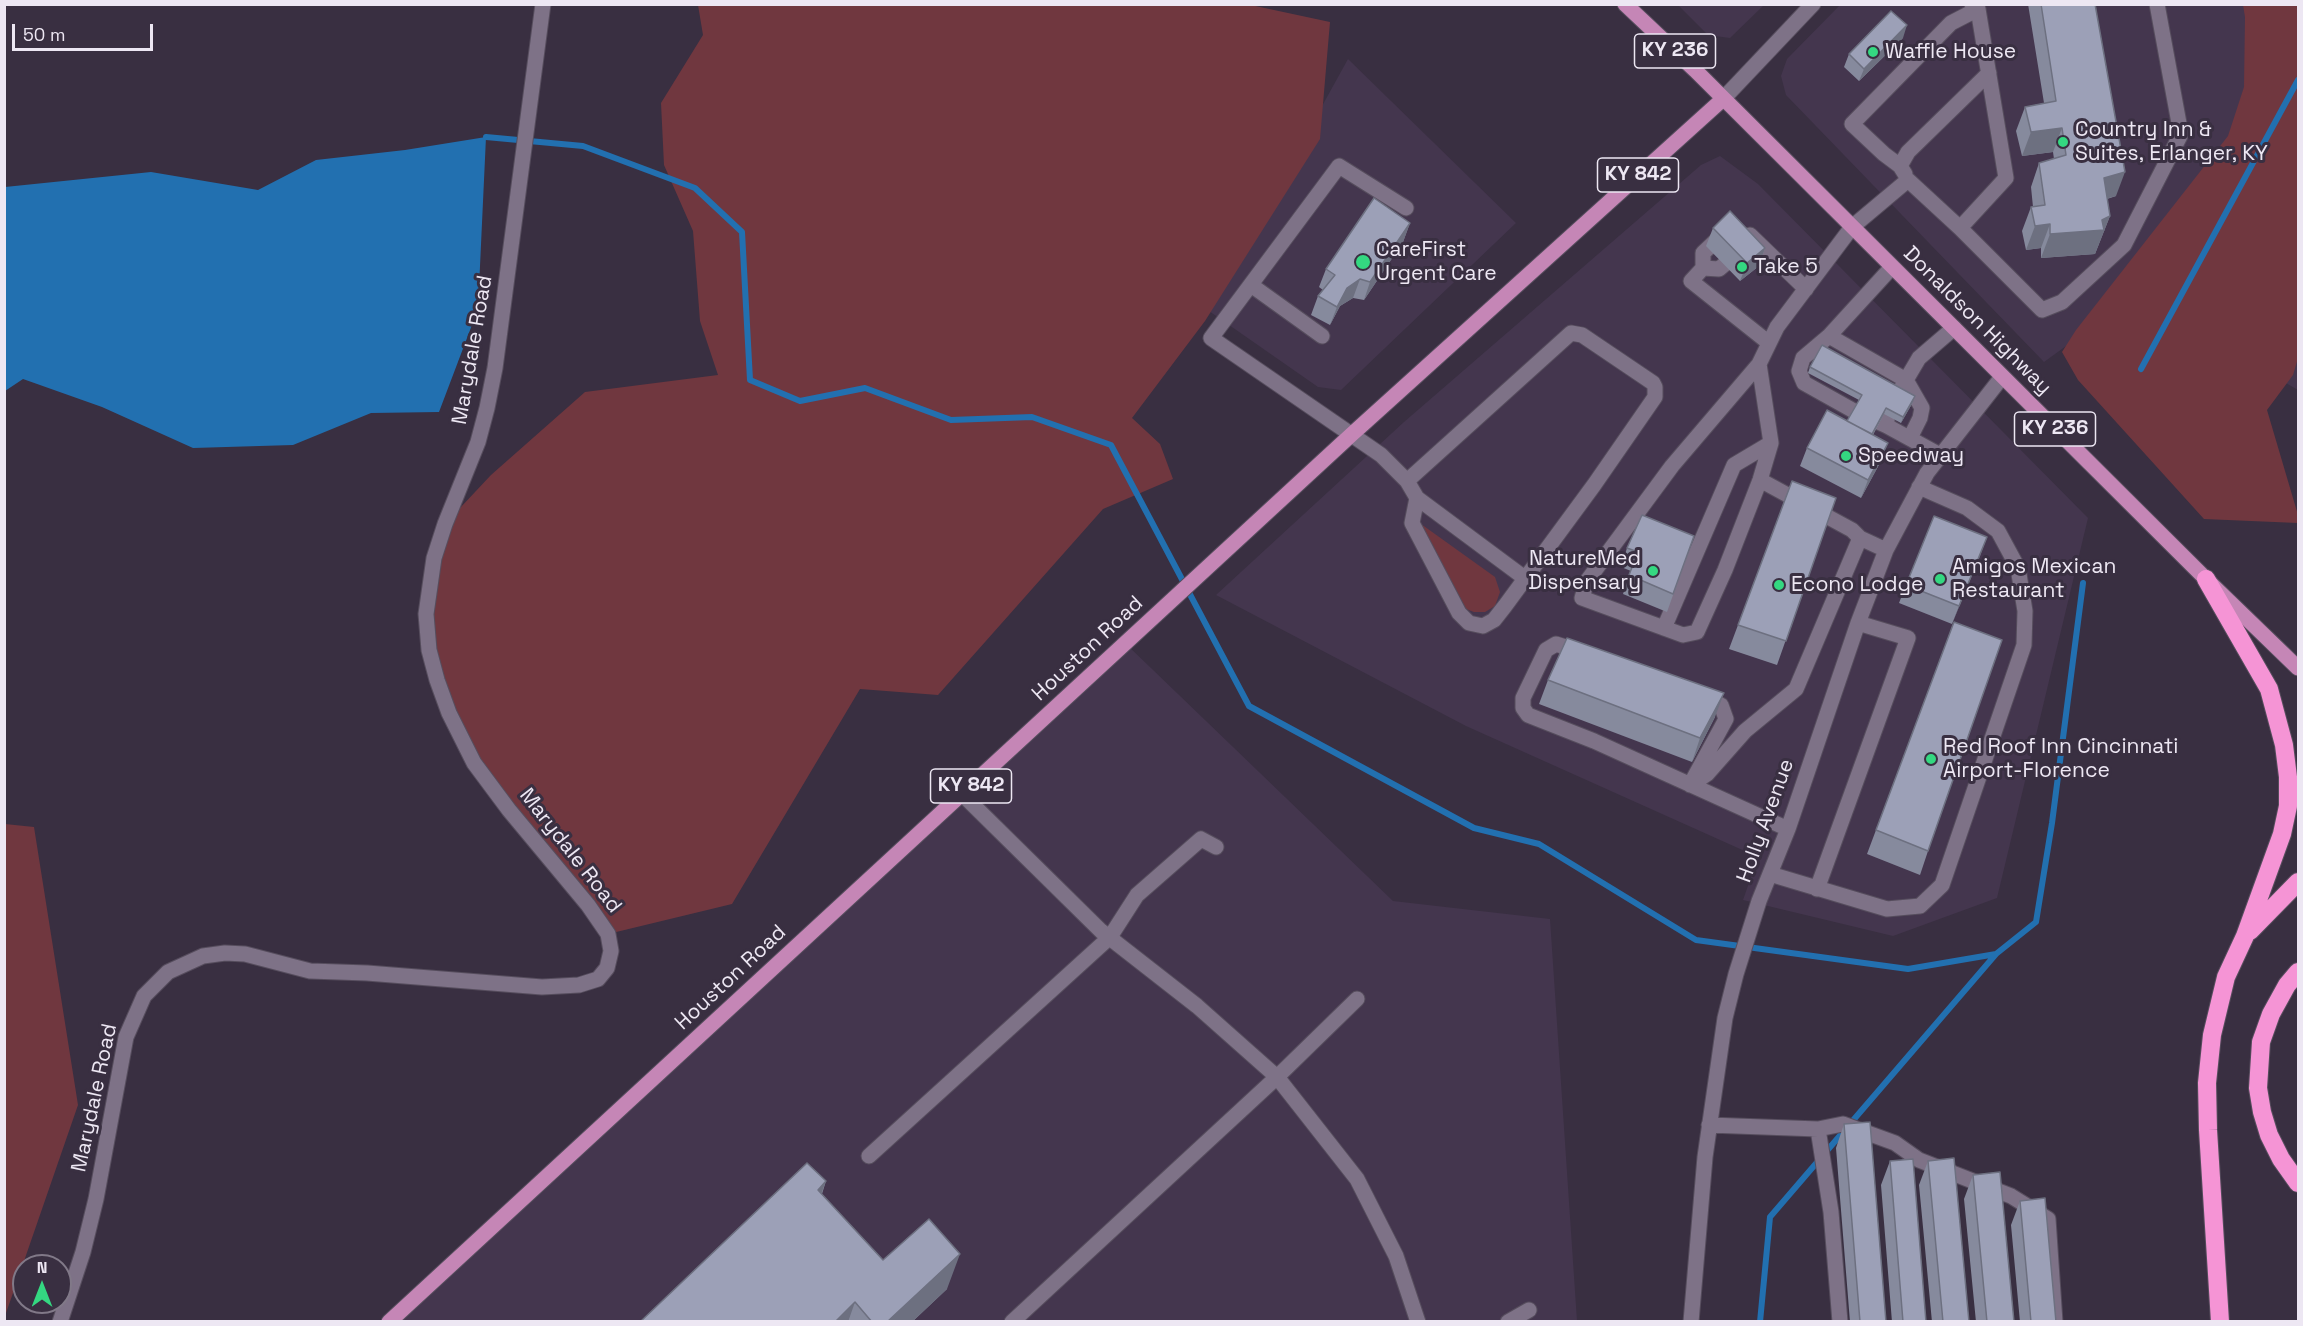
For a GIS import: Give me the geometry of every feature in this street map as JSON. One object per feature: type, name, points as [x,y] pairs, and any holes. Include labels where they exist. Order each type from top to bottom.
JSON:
[{"type":"highway","points":[[2205,579],[2269,689],[2284,745],[2288,777],[2288,806],[2282,834],[2245,936],[2226,977],[2212,1035],[2207,1083],[2208,1130],[2220,1322]]},
{"type":"highway","points":[[2245,936],[2298,882]]},
{"type":"highway","points":[[2298,972],[2276,1004],[2264,1032],[2261,1042],[2258,1088],[2269,1135],[2281,1159],[2298,1183]]},
{"type":"main road","name":"Donaldson Highway","points":[[1625,4],[2119,491],[2205,579],[2298,668]]},
{"type":"main road","name":"Houston Road","points":[[389,1322],[1351,435],[1723,99]]},
{"type":"street","name":"Marydale Road","points":[[60,1322],[83,1252],[96,1199],[126,1037],[133,1016],[144,996],[168,972],[203,956],[225,953],[245,954],[310,971],[367,973],[542,987],[579,985],[598,979],[607,968],[611,951],[608,934],[588,905],[509,810],[469,753],[449,713],[437,680],[429,650],[426,614],[434,558],[478,442],[491,388],[543,4]]},
{"type":"street","name":"Houston Road","points":[[1723,99],[1813,4]]},
{"type":"street","points":[[1960,228],[2006,178],[1989,73],[1975,7],[1951,23],[1852,124],[2042,310],[2061,302],[2124,245],[2181,134],[2157,4]]},
{"type":"street","points":[[1759,364],[1771,443],[1760,480],[1725,570],[1697,632],[1683,635],[1582,598],[1587,581],[1672,466],[1759,364],[1778,327],[1852,227],[1904,173],[1908,152],[1989,73]]},
{"type":"street","points":[[1406,208],[1339,166],[1211,338],[1381,455],[1407,481],[1417,498],[1526,579]]},
{"type":"street","points":[[1769,343],[1691,282],[1703,268],[1703,253],[1726,232],[1747,232],[1806,289]]},
{"type":"street","points":[[1703,268],[1719,269],[1742,249],[1747,232]]},
{"type":"street","points":[[1892,267],[1829,336],[1803,358],[1799,371],[1804,383],[1826,389],[1887,421],[1910,438],[1940,454]]},
{"type":"street","points":[[1251,285],[1322,336]]},
{"type":"street","points":[[1902,387],[1918,358],[1954,328]]},
{"type":"street","points":[[1407,481],[1567,336],[1578,333],[1653,383],[1655,397],[1630,435],[1526,579],[1494,620],[1483,626],[1469,622],[1459,613],[1413,523],[1417,498]]},
{"type":"street","points":[[1829,336],[1885,368],[1922,408],[1920,418],[1910,438]]},
{"type":"street","points":[[1840,362],[1848,347]]},
{"type":"street","points":[[1860,373],[1868,358]]},
{"type":"street","points":[[1877,382],[1885,368]]},
{"type":"street","name":"Holly Avenue","points":[[1691,1322],[1709,1125],[1725,1018],[1736,974],[1858,623],[1886,550],[1919,487],[1940,454],[2002,377]]},
{"type":"street","points":[[1664,628],[1734,465],[1771,443]]},
{"type":"street","points":[[1760,480],[1852,530],[1860,538],[1886,550]]},
{"type":"street","points":[[1770,874],[1887,909],[1920,906],[1942,885],[2024,645],[2025,611],[2018,568],[1998,531],[1967,508],[1919,487]]},
{"type":"street","points":[[1690,785],[1707,774],[1745,731],[1796,689],[1860,538]]},
{"type":"street","points":[[1817,889],[1908,638],[1858,623]]},
{"type":"street","points":[[1594,657],[1563,645],[1551,646],[1546,650],[1523,698],[1523,708],[1528,715],[1594,741],[1788,829]]},
{"type":"street","points":[[1690,693],[1721,705],[1726,719],[1690,785]]},
{"type":"street","points":[[962,794],[1110,937],[1197,1006],[1276,1077],[1357,1179],[1396,1256],[1418,1322]]},
{"type":"street","points":[[869,1156],[1110,937],[1137,895],[1201,839],[1216,847]]},
{"type":"street","points":[[1011,1322],[1357,999]]},
{"type":"street","points":[[1709,1125],[1818,1129],[1844,1125],[1895,1143],[1918,1160],[2011,1196],[2048,1218],[2055,1322]]},
{"type":"street","points":[[1818,1129],[1831,1212],[1840,1322]]},
{"type":"street","points":[[1508,1322],[1529,1310]]},
{"type":"shaded area","points":[[1246,4],[1330,22],[1320,139],[1205,321],[1132,418],[1160,444],[1173,479],[1103,509],[938,695],[860,689],[732,904],[608,934],[474,763],[429,650],[445,524],[491,475],[585,392],[718,375],[700,321],[693,231],[664,165],[661,103],[703,35],[698,5]]},
{"type":"shaded area","points":[[1678,5],[1764,5],[1730,38],[1708,35]]},
{"type":"shaded area","points":[[1840,5],[2298,5],[2298,390],[2135,296],[2044,362],[1786,95],[1781,76],[1787,59]]},
{"type":"shaded area","points":[[2243,5],[2298,5],[2298,358],[2293,375],[2267,410],[2298,515],[2298,523],[2204,519],[2078,380],[2062,352],[2076,330],[2228,136],[2244,87],[2245,17]]},
{"type":"shaded area","points":[[1348,59],[1516,223],[1341,390],[1318,387],[1209,311]]},
{"type":"shaded area","points":[[1720,156],[1758,184],[2088,518],[1997,898],[1893,936],[1743,900],[1758,857],[1466,726],[1216,595],[1404,422],[1701,165]]},
{"type":"shaded area","points":[[1421,524],[1495,577],[1500,592],[1495,606],[1485,612],[1466,609]]},
{"type":"shaded area","points":[[1125,643],[1393,901],[1550,919],[1577,1321],[389,1322]]},
{"type":"shaded area","points":[[5,824],[34,827],[78,1105],[26,1254],[12,1254],[12,1296],[5,1316]]},
{"type":"water","points":[[486,137],[478,309],[439,412],[371,413],[293,445],[193,448],[102,407],[23,379],[5,391],[5,187],[151,172],[258,190],[316,160],[405,150]]},
{"type":"building","name":"Country Inn & Suites, Erlanger, KY","points":[[2041,4],[2095,4],[2125,172],[2104,178],[2110,216],[2102,220],[2104,230],[2050,234],[2050,224],[2035,226],[2031,207],[2045,205],[2039,163],[2066,155],[2062,128],[2031,132],[2025,107],[2056,101]]},
{"type":"building","points":[[1891,11],[1907,25],[1864,69],[1849,54]]},
{"type":"building","points":[[1374,198],[1410,223],[1370,282],[1360,279],[1347,288],[1337,307],[1318,296],[1335,275],[1326,269]]},
{"type":"building","points":[[1730,211],[1765,248],[1747,263],[1713,228]]},
{"type":"building","points":[[1822,345],[1915,396],[1903,417],[1886,408],[1872,434],[1847,421],[1862,395],[1810,367]]},
{"type":"building","points":[[1827,410],[1888,443],[1868,480],[1807,448]]},
{"type":"building","name":"Econo Lodge","points":[[1792,481],[1836,498],[1786,641],[1738,625]]},
{"type":"building","points":[[1642,515],[1694,536],[1673,594],[1629,575],[1638,552],[1627,548]]},
{"type":"building","name":"Amigos Mexican Restaurant","points":[[1934,516],[1987,537],[1959,606],[1906,585]]},
{"type":"building","name":"Red Roof Inn Cincinnati Airport-Florence","points":[[1954,622],[2002,640],[1928,851],[1876,830]]},
{"type":"building","points":[[1567,638],[1724,693],[1700,738],[1548,680]]},
{"type":"building","points":[[1870,1122],[1886,1322],[1860,1322],[1844,1124]]},
{"type":"building","points":[[1954,1158],[1969,1322],[1943,1322],[1928,1161]]},
{"type":"building","points":[[1913,1159],[1926,1322],[1903,1322],[1890,1161]]},
{"type":"building","points":[[807,1163],[826,1181],[818,1190],[883,1260],[929,1219],[960,1254],[887,1322],[872,1322],[855,1302],[835,1322],[640,1322]]},
{"type":"building","points":[[2000,1172],[2014,1322],[1987,1322],[1973,1175]]},
{"type":"building","points":[[2045,1198],[2056,1322],[2031,1322],[2020,1201]]},
{"type":"waterway","points":[[2141,369],[2298,80]]},
{"type":"waterway","points":[[486,137],[583,146],[695,188],[742,232],[750,380],[800,401],[865,388],[951,420],[1032,417],[1111,445],[1249,706],[1474,828],[1539,844],[1696,940],[1908,969],[1996,954]]},
{"type":"waterway","points":[[1760,1322],[1770,1217],[1996,954],[2036,922],[2052,823],[2083,583]]},
{"type":"place","name":"Waffle House","points":[[1873,52]]},
{"type":"place","name":"Country Inn & Suites, Erlanger, KY","points":[[2063,142]]},
{"type":"place","name":"CareFirst Urgent Care","points":[[1363,262]]},
{"type":"place","name":"Take 5","points":[[1742,267]]},
{"type":"place","name":"Speedway","points":[[1846,456]]},
{"type":"place","name":"NatureMed Dispensary","points":[[1653,571]]},
{"type":"place","name":"Amigos Mexican Restaurant","points":[[1940,579]]},
{"type":"place","name":"Econo Lodge","points":[[1779,585]]},
{"type":"place","name":"Red Roof Inn Cincinnati Airport-Florence","points":[[1931,759]]}]
